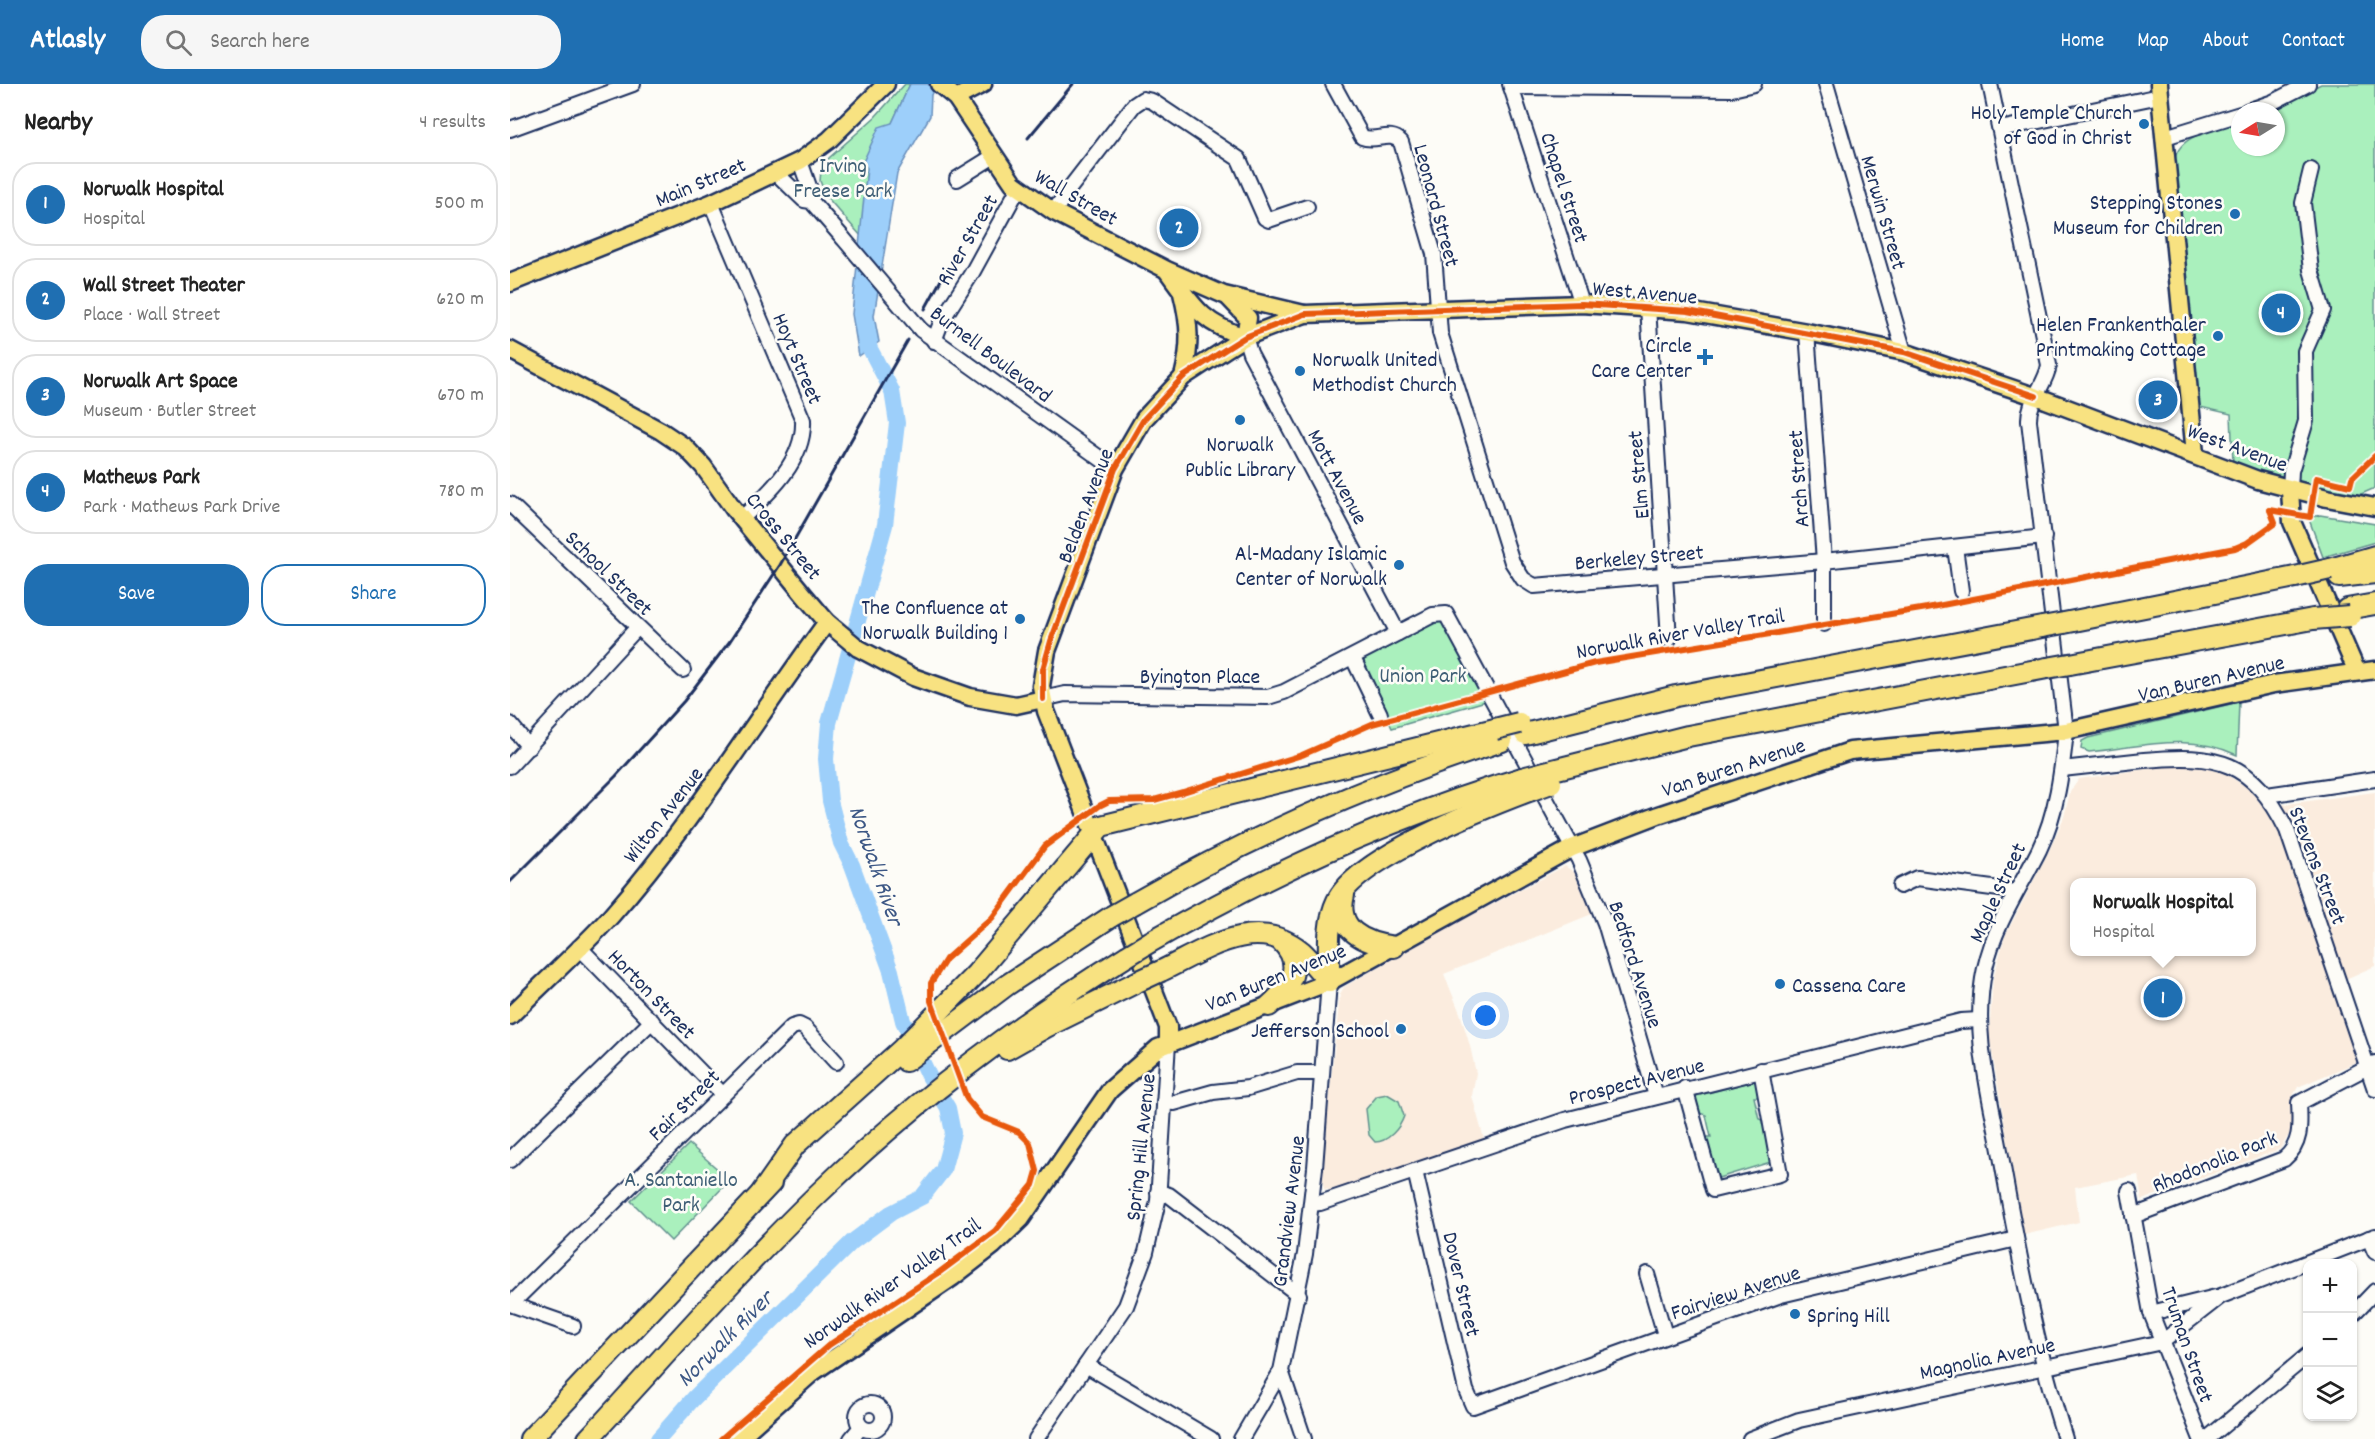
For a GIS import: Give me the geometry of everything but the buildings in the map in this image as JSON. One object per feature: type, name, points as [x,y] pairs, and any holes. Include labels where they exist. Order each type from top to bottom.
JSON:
[{"type":"highway","points":[[530,1439],[762,1192],[877,1078],[948,1003],[992,956],[1092,833],[1110,822],[1522,728],[1740,683],[2332,573],[2375,556]]},
{"type":"highway","points":[[2332,573],[2375,573]]},
{"type":"highway","points":[[2348,613],[2375,604]]},
{"type":"highway","points":[[588,1439],[779,1233],[895,1124],[970,1069],[1050,1005],[1127,956],[1250,888],[1340,845],[1433,808],[1525,785],[1652,744],[2313,618],[2348,613],[2375,614]]},
{"type":"highway","points":[[877,1078],[1034,966],[1135,903],[1296,820],[1499,735]]},
{"type":"highway","points":[[1329,982],[1331,920],[1336,902],[1346,887],[1379,863],[1431,833],[1525,785]]},
{"type":"highway","points":[[1346,887],[1342,910],[1350,929],[1368,942],[1394,947]]},
{"type":"highway","points":[[970,1069],[1040,1030],[1236,936],[1258,934],[1278,938],[1300,951],[1329,982]]},
{"type":"highway","points":[[1269,1006],[1289,987],[1294,969],[1290,952],[1278,938]]},
{"type":"main road","name":"Main Street","points":[[510,283],[711,203],[800,161],[829,140],[886,84]]},
{"type":"main road","points":[[946,90],[983,84]]},
{"type":"main road","name":"Wall Street","points":[[946,90],[1018,189],[1054,212],[1167,270],[1224,295],[1305,314]]},
{"type":"main road","points":[[2160,90],[2195,454]]},
{"type":"main road","name":"Wall Street","points":[[1167,270],[1206,319],[1219,329],[1245,337],[1248,318],[1238,305],[1224,295]]},
{"type":"main road","name":"Wall Street","points":[[1181,289],[1189,321],[1190,350],[1184,377]]},
{"type":"main road","name":"West Avenue","points":[[1245,337],[1305,314],[1582,304],[1688,311],[1904,352],[2036,396],[2195,454],[2214,464],[2290,490],[2375,507]]},
{"type":"main road","name":"Belden Avenue","points":[[1168,1043],[1168,1027],[1113,879],[1092,833],[1043,699],[1042,679],[1047,651],[1114,469],[1144,419],[1184,377],[1245,337]]},
{"type":"main road","name":"Cross Street","points":[[510,350],[677,441],[704,466],[741,519],[833,628],[882,663],[926,682],[970,697],[1016,705],[1043,699]]},
{"type":"main road","points":[[2290,490],[2292,522],[2357,672]]},
{"type":"main road","name":"Wilton Avenue","points":[[510,1016],[610,916],[681,828],[833,628]]},
{"type":"main road","name":"Van Buren Avenue","points":[[738,1439],[812,1373],[953,1277],[993,1246],[1021,1219],[1110,1090],[1134,1066],[1168,1043],[1329,982],[1572,848],[1658,814],[1850,751],[2066,731],[2267,686],[2375,670]]},
{"type":"street","points":[[510,129],[633,84]]},
{"type":"street","name":"Leonard Street","points":[[1333,84],[1362,137],[1369,140],[1389,136],[1396,137],[1401,142],[1434,254],[1438,287],[1437,309]]},
{"type":"street","points":[[1510,86],[1732,89],[1754,84]]},
{"type":"street","name":"Merwin Street","points":[[1826,84],[1904,352]]},
{"type":"street","name":"Maple Street","points":[[1990,84],[2048,355],[2047,376],[2030,408],[2029,421],[2066,731],[2062,769],[2054,805],[2040,848],[2014,894],[1989,951],[1979,1020],[1982,1056],[2042,1366],[2065,1439]]},
{"type":"street","points":[[2273,102],[2308,84]]},
{"type":"street","name":"Chapel Street","points":[[1510,86],[1582,304]]},
{"type":"street","points":[[2000,129],[2160,90]]},
{"type":"street","points":[[1054,212],[1129,112],[1143,99],[1152,101],[1239,159],[1265,218],[1269,220],[1307,207]]},
{"type":"street","points":[[2165,137],[2231,117]]},
{"type":"street","points":[[957,179],[994,156]]},
{"type":"street","name":"Burnell Boulevard","points":[[800,161],[811,192],[811,201],[921,330],[1114,469]]},
{"type":"street","points":[[2290,490],[2291,471],[2306,421],[2305,351],[2323,310],[2311,270],[2303,203],[2311,170]]},
{"type":"street","name":"Burnell Boulevard","points":[[776,173],[804,200],[811,201]]},
{"type":"street","name":"River Street","points":[[934,341],[942,320],[972,273],[1018,189]]},
{"type":"street","name":"Hoyt Street","points":[[711,203],[803,420],[795,452],[780,479],[741,519]]},
{"type":"street","name":"Elm Street","points":[[1648,307],[1669,639]]},
{"type":"street","name":"Berkeley Street","points":[[1437,309],[1440,333],[1512,562],[1523,579],[1534,586],[1824,561],[2044,537]]},
{"type":"street","name":"Arch Street","points":[[1807,332],[1824,561],[1824,624]]},
{"type":"street","name":"Mott Avenue","points":[[1245,337],[1250,353],[1398,633]]},
{"type":"street","name":"School Street","points":[[510,504],[683,670]]},
{"type":"street","points":[[1955,548],[1961,591]]},
{"type":"street","name":"Byington Place","points":[[1043,699],[1065,694],[1268,697],[1284,692],[1353,658],[1436,614],[1446,614]]},
{"type":"street","name":"Bedford Avenue","points":[[1446,614],[1572,848],[1605,923],[1656,1096]]},
{"type":"street","points":[[510,766],[637,628]]},
{"type":"street","points":[[1353,658],[1380,714]]},
{"type":"street","points":[[510,724],[529,747]]},
{"type":"street","name":"Stevens Street","points":[[2062,769],[2194,756],[2231,766],[2267,795],[2287,830],[2372,1065],[2375,1089]]},
{"type":"street","points":[[2267,795],[2375,779]]},
{"type":"street","points":[[1899,886],[1917,878],[2007,890],[2014,894]]},
{"type":"street","name":"Horton Street","points":[[579,947],[722,1094]]},
{"type":"street","name":"Grandview Avenue","points":[[1281,1371],[1299,1295],[1311,1204],[1329,982]]},
{"type":"street","name":"Prospect Avenue","points":[[1311,1204],[1542,1127],[1685,1088],[1961,1021],[1979,1020]]},
{"type":"street","points":[[510,1160],[652,1021]]},
{"type":"street","name":"Fair Street","points":[[511,1304],[722,1094],[795,1025],[805,1028],[836,1062]]},
{"type":"street","name":"Spring Hill Avenue","points":[[1036,1439],[1126,1306],[1146,1252],[1158,1192],[1168,1043]]},
{"type":"street","name":"Rhodonolia Park","points":[[2133,1216],[2284,1159],[2294,1150],[2300,1128],[2299,1103],[2372,1065]]},
{"type":"street","points":[[1685,1088],[1713,1190],[1780,1174],[1761,1070]]},
{"type":"street","points":[[1164,1102],[1174,1103],[1214,1092],[1248,1088],[1296,1073],[1322,1073]]},
{"type":"street","name":"Dover Street","points":[[1415,1171],[1466,1390],[1473,1406]]},
{"type":"street","name":"Truman Street","points":[[2129,1191],[2151,1313],[2200,1439]]},
{"type":"street","points":[[1158,1192],[1169,1195],[1299,1295]]},
{"type":"street","points":[[2372,1237],[2375,1252]]},
{"type":"street","name":"Magnolia Avenue","points":[[2151,1313],[2221,1296],[2372,1237]]},
{"type":"street","name":"Fairview Avenue","points":[[1473,1406],[1781,1294],[2016,1239]]},
{"type":"street","points":[[1647,1274],[1665,1335]]},
{"type":"street","points":[[2354,1313],[2375,1291]]},
{"type":"street","name":"Magnolia Avenue","points":[[1755,1438],[1799,1420],[2162,1342],[2221,1296]]},
{"type":"street","points":[[511,1304],[573,1326]]},
{"type":"street","points":[[2214,1436],[2303,1358]]},
{"type":"street","points":[[1086,1365],[1210,1439]]},
{"type":"street","points":[[1241,1439],[1281,1371]]},
{"type":"street","points":[[1281,1371],[1304,1439]]},
{"type":"street","points":[[851,1439],[861,1427]]},
{"type":"shaded area","points":[[2197,765],[2224,773],[2248,788],[2264,807],[2375,792],[2375,966],[2332,985],[2357,1062],[2298,1087],[2291,1099],[2294,1127],[2280,1149],[2142,1200],[2138,1175],[2075,1187],[2079,1222],[2024,1235],[1989,1035],[1993,979],[2005,936],[2049,851],[2064,817],[2070,792],[2079,779],[2165,766]]},
{"type":"shaded area","name":"Jefferson School","points":[[1565,866],[1575,873],[1592,914],[1444,974],[1460,1013],[1470,1046],[1476,1073],[1472,1096],[1484,1139],[1336,1191],[1324,1189],[1322,1178],[1330,1090],[1340,994],[1344,987],[1438,933]]},
{"type":"green space","name":"Irving Freese Park","points":[[905,84],[910,84],[892,123],[863,162],[867,167],[861,236],[826,196],[820,181],[821,170],[829,158],[875,117]]},
{"type":"green space","points":[[2321,84],[2375,84],[2375,488],[2350,499],[2282,483],[2233,463],[2231,414],[2196,406],[2182,272],[2175,159],[2178,150],[2192,138],[2231,124],[2231,156],[2285,156],[2285,102]]},
{"type":"green space","points":[[2320,515],[2375,524],[2375,542],[2323,557],[2310,522],[2313,517]]},
{"type":"green space","name":"Union Park","points":[[1439,619],[1446,623],[1486,701],[1392,728],[1363,667],[1365,657]]},
{"type":"green space","points":[[2239,702],[2237,755],[2200,744],[2182,743],[2089,752],[2081,749],[2082,741],[2088,738]]},
{"type":"green space","points":[[1758,1080],[1762,1097],[1754,1097],[1759,1119],[1767,1122],[1774,1161],[1715,1179],[1703,1137],[1711,1137],[1706,1115],[1696,1112],[1692,1097]]},
{"type":"green space","points":[[1387,1094],[1399,1101],[1404,1116],[1393,1134],[1384,1140],[1375,1142],[1369,1135],[1366,1109],[1377,1096]]},
{"type":"green space","name":"A. Santaniello Park","points":[[689,1144],[730,1180],[671,1241],[631,1201]]},
{"type":"water","points":[[910,84],[936,84],[931,95],[930,116],[897,173],[874,316],[879,342],[859,356],[852,314],[867,168],[863,162],[879,127],[892,123]]},
{"type":"waterway","name":"Norwalk River","points":[[658,1439],[694,1398],[852,1242],[891,1213],[922,1197],[943,1170],[953,1133],[948,1108],[930,1078],[903,1021],[891,971],[852,865],[841,843],[830,801],[826,759],[829,723],[885,525],[897,423],[892,391],[870,349],[865,328]]},
{"type":"railway","points":[[1028,138],[1073,84]]},
{"type":"railway","points":[[925,309],[947,269]]},
{"type":"railway","points":[[510,882],[616,776],[684,701],[730,641],[780,565],[908,340]]},
{"type":"cycle path","points":[[1043,699],[1043,669],[1051,641],[1115,469],[1144,419],[1183,377],[1245,337],[1305,314],[1582,304],[1688,311],[1904,352],[2036,396]]},
{"type":"cycle path","points":[[2270,510],[2310,517],[2316,478],[2350,486],[2352,478],[2375,456]]},
{"type":"cycle path","name":"Norwalk River Valley Trail","points":[[721,1439],[829,1345],[937,1274],[995,1231],[1033,1185],[1037,1171],[1030,1143],[1019,1132],[982,1117],[967,1099],[931,1001],[931,983],[946,959],[992,918],[1045,846],[1099,806],[1109,801],[1154,800],[1183,792],[1302,755],[1372,724],[1595,663],[1927,608],[2235,548],[2247,543],[2275,523],[2270,510]]},
{"type":"place","name":"Holy Temple Church of God in Christ","points":[[2144,124]]},
{"type":"place","name":"Stepping Stones Museum for Children","points":[[2235,214]]},
{"type":"place","name":"Wall Street Theater","points":[[1179,228]]},
{"type":"place","name":"Mathews Park","points":[[2281,313]]},
{"type":"place","name":"Helen Frankenthaler Printmaking Cottage","points":[[2218,336]]},
{"type":"place","name":"Circle Care Center","points":[[1705,357]]},
{"type":"place","name":"Norwalk United Methodist Church","points":[[1300,371]]},
{"type":"place","name":"Norwalk Art Space","points":[[2158,400]]},
{"type":"place","name":"Norwalk Public Library","points":[[1240,420]]},
{"type":"place","name":"Al-Madany Islamic Center of Norwalk","points":[[1399,565]]},
{"type":"place","name":"The Confluence at Norwalk Building 1","points":[[1020,619]]},
{"type":"place","name":"Cassena Care","points":[[1780,984]]},
{"type":"place","name":"Norwalk Hospital","points":[[2163,998]]},
{"type":"place","name":"Jefferson School","points":[[1401,1029]]},
{"type":"place","name":"Spring Hill","points":[[1795,1314]]}]
